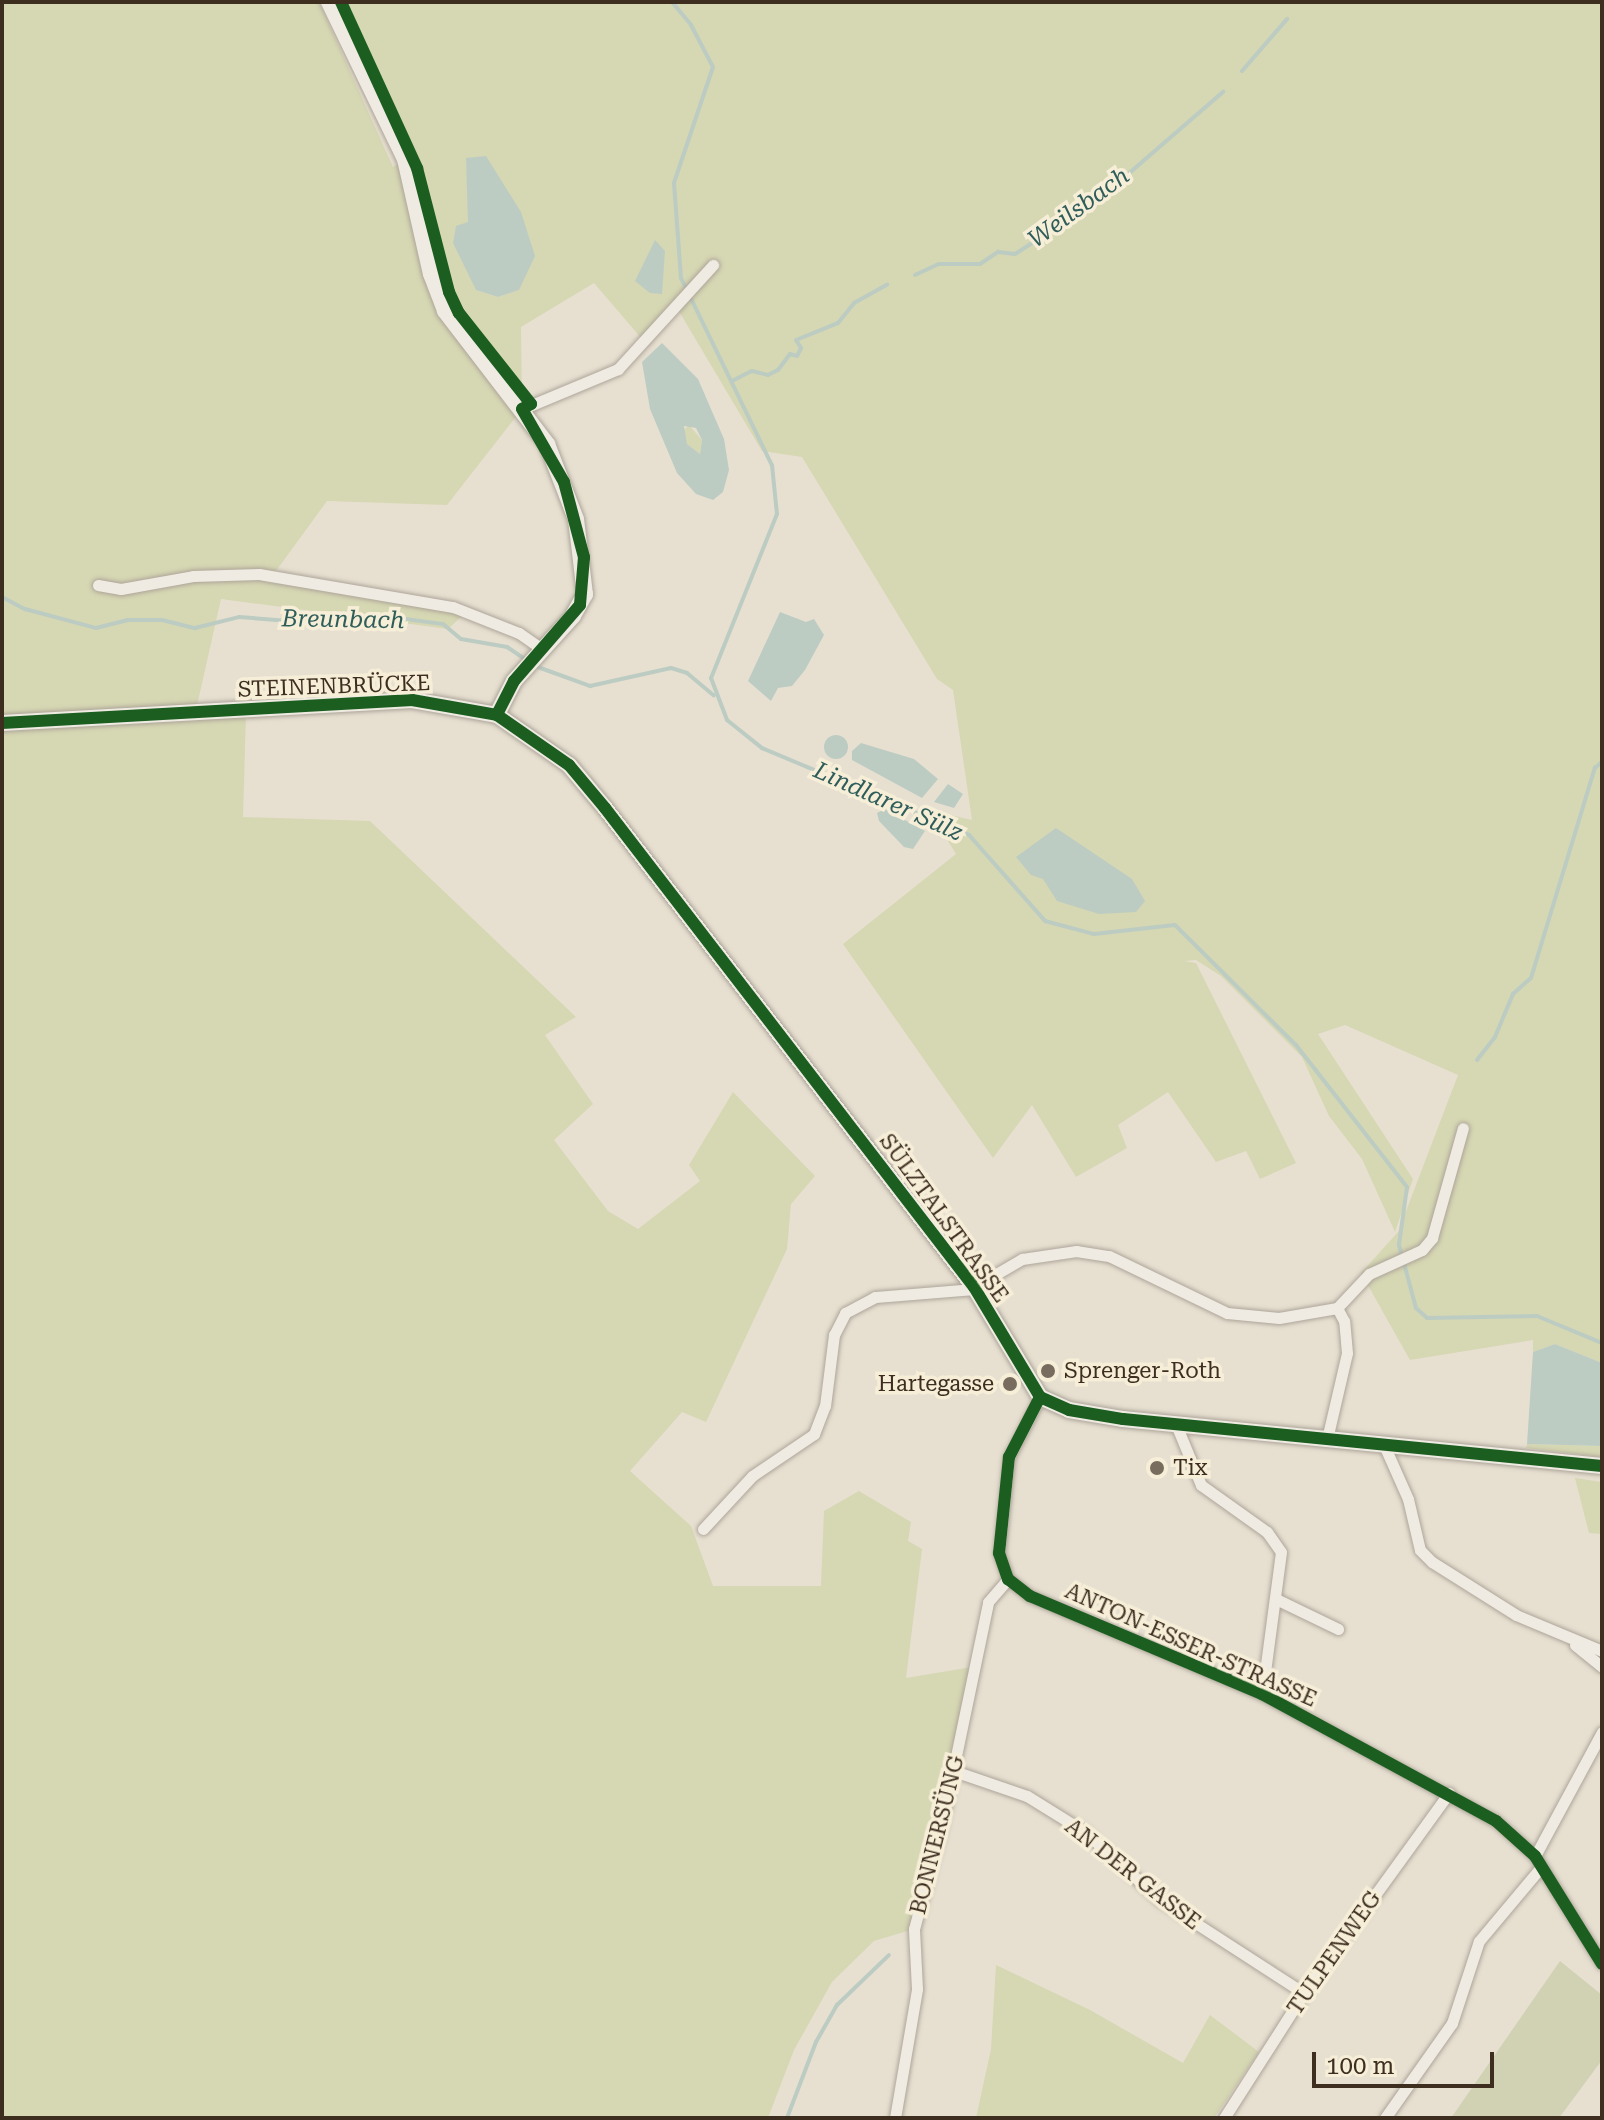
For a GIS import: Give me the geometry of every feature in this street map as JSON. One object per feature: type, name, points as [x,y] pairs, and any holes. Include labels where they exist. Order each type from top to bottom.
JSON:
[{"type":"main road","points":[[329,2],[405,159],[431,274],[445,311],[522,409],[564,482],[584,557],[580,605],[523,670],[497,715]]},
{"type":"main road","name":"STEINENBRÜCKE","points":[[2,723],[412,700],[497,715]]},
{"type":"main road","name":"SÜLZTALSTRASSE","points":[[497,715],[536,738],[596,797],[975,1288],[1040,1397]]},
{"type":"main road","points":[[1040,1397],[1069,1410],[1602,1466]]},
{"type":"street","points":[[522,409],[618,369],[713,265]]},
{"type":"street","points":[[98,585],[121,589],[193,576],[259,574],[453,607],[519,633],[539,653]]},
{"type":"street","points":[[703,1529],[752,1476],[814,1434],[825,1406],[834,1335],[845,1313],[875,1297],[975,1288],[1022,1259],[1076,1251],[1109,1256],[1227,1313],[1279,1318],[1337,1308],[1387,1263],[1410,1255],[1432,1238],[1463,1128]]},
{"type":"street","points":[[1327,1439],[1347,1353],[1344,1321],[1337,1308]]},
{"type":"street","points":[[1008,1579],[999,1553],[1009,1457],[1040,1397]]},
{"type":"street","points":[[1175,1422],[1201,1485],[1267,1532],[1281,1552],[1262,1694]]},
{"type":"street","points":[[1384,1445],[1408,1499],[1420,1550],[1516,1615],[1602,1651]]},
{"type":"street","name":"ANTON-ESSER-STRASSE","points":[[1008,1579],[1030,1596],[1262,1694],[1496,1821],[1538,1861],[1602,1964]]},
{"type":"street","name":"BONNERSÜNG","points":[[895,2118],[917,1989],[914,1929],[961,1743],[988,1602],[1008,1579]]},
{"type":"street","points":[[1276,1599],[1338,1629]]},
{"type":"street","points":[[1570,1637],[1602,1667]]},
{"type":"street","points":[[1385,2118],[1452,2023],[1479,1941],[1538,1861],[1602,1732]]},
{"type":"street","name":"AN DER GASSE","points":[[954,1771],[1027,1796],[1085,1832],[1160,1900],[1304,1993]]},
{"type":"street","name":"TULPENWEG","points":[[1224,2118],[1304,1993],[1449,1793]]},
{"type":"green space","points":[[2,2],[319,2],[393,167],[404,160],[329,2],[1602,2],[1602,1363],[1555,1344],[1533,1352],[1533,1340],[1410,1360],[1361,1273],[1398,1232],[1458,1075],[1345,1025],[1318,1034],[1413,1179],[1395,1232],[1362,1159],[1329,1116],[1302,1057],[1221,976],[1196,960],[1184,961],[1196,963],[1296,1163],[1260,1179],[1246,1151],[1216,1162],[1168,1092],[1118,1125],[1127,1148],[1076,1177],[1032,1105],[993,1158],[843,944],[956,854],[929,810],[972,820],[953,690],[937,679],[802,457],[762,451],[677,308],[642,339],[594,283],[521,327],[522,409],[447,505],[327,501],[268,582],[441,608],[462,616],[448,629],[221,599],[196,710],[2,720]],"holes":[[[466,158],[519,290],[498,297],[476,290]]]},
{"type":"green space","points":[[689,425],[702,440],[700,454],[687,444],[682,432]]},
{"type":"green space","points":[[246,714],[243,817],[370,821],[576,1017],[545,1035],[593,1104],[554,1140],[608,1211],[638,1229],[700,1181],[689,1165],[733,1092],[815,1176],[791,1204],[787,1249],[706,1422],[682,1412],[630,1471],[691,1526],[713,1586],[821,1586],[824,1511],[859,1491],[911,1522],[908,1541],[922,1549],[906,1678],[972,1667],[914,1929],[874,1941],[832,1982],[794,2050],[768,2118],[2,2118],[2,729]]},
{"type":"green space","points":[[1527,1444],[1602,1446],[1602,1457],[1526,1448]]},
{"type":"green space","points":[[1575,1478],[1602,1482],[1602,1534],[1589,1533]]},
{"type":"green space","points":[[1560,1961],[1602,1995],[1602,2060],[1559,2118],[1451,2118]]},
{"type":"green space","points":[[996,1965],[1090,2010],[1183,2063],[1210,2015],[1259,2052],[1214,2118],[976,2118],[991,2049]]},
{"type":"shaded area","points":[[486,156],[521,212],[535,256],[519,290],[498,297],[476,290],[453,243],[456,226],[468,222],[466,158]]},
{"type":"shaded area","points":[[655,240],[665,251],[662,294],[650,293],[635,281]]},
{"type":"shaded area","points":[[662,343],[698,379],[724,439],[729,470],[723,492],[713,500],[696,494],[677,473],[650,409],[642,362]],"holes":[[[684,426],[696,428],[702,440],[700,454],[687,444]]]},
{"type":"shaded area","points":[[780,612],[806,622],[814,619],[824,635],[805,670],[792,686],[778,688],[771,701],[748,681]]},
{"type":"shaded area","points":[[836,735],[847,742],[848,747],[841,758],[836,759],[825,752],[824,747],[831,736]]},
{"type":"shaded area","points":[[861,743],[914,759],[938,779],[922,798],[852,760],[852,751]]},
{"type":"shaded area","points":[[948,784],[963,794],[954,808],[934,802]]},
{"type":"shaded area","points":[[885,809],[925,831],[913,849],[904,847],[879,821],[877,813]]},
{"type":"shaded area","points":[[1056,828],[1132,879],[1145,901],[1136,912],[1099,914],[1057,901],[1043,879],[1031,875],[1016,857]]},
{"type":"shaded area","points":[[1555,1344],[1602,1363],[1602,1446],[1527,1444],[1533,1352]]},
{"type":"waterway","name":"Lindlarer Sülz","points":[[672,2],[691,25],[713,67],[674,183],[681,278],[772,465],[777,514],[711,678],[727,720],[762,748],[969,835],[1045,921],[1094,934],[1175,925],[1296,1045],[1407,1187],[1399,1245],[1416,1308],[1427,1318],[1537,1316],[1602,1343]]},
{"type":"waterway","name":"Weilsbach","points":[[1242,71],[1287,19]]},
{"type":"waterway","name":"Weilsbach","points":[[915,275],[939,264],[980,264],[998,252],[1015,254],[1097,201],[1223,92]]},
{"type":"waterway","name":"Weilsbach","points":[[732,381],[752,371],[768,375],[778,370],[790,354],[797,356],[801,348],[796,340],[838,323],[854,303],[887,285]]},
{"type":"waterway","name":"Breunbach","points":[[2,597],[25,609],[96,628],[127,620],[162,620],[195,628],[239,617],[289,621],[318,615],[336,619],[376,615],[443,624],[461,639],[507,647],[528,661]]},
{"type":"waterway","name":"Breunbach","points":[[535,666],[590,686],[671,668],[687,673],[714,696]]},
{"type":"waterway","points":[[1477,1060],[1495,1037],[1513,994],[1531,978],[1595,768],[1602,762]]},
{"type":"waterway","points":[[787,2118],[816,2042],[837,2005],[889,1955]]},
{"type":"cycle path","points":[[341,2],[417,168],[449,292],[459,313],[531,404],[522,409],[564,482],[584,557],[580,605],[514,681],[497,715]]},
{"type":"cycle path","points":[[2,723],[412,700],[497,715],[569,765],[605,808],[974,1287],[1040,1397],[1069,1410],[1123,1419],[1602,1466]]},
{"type":"cycle path","points":[[1040,1397],[1009,1457],[999,1553],[1008,1579],[1030,1596],[1262,1694],[1496,1821],[1535,1856],[1602,1964]]},
{"type":"place","name":"Sprenger-Roth","points":[[1048,1371]]},
{"type":"place","name":"Hartegasse","points":[[1010,1384]]},
{"type":"place","name":"Tix","points":[[1157,1468]]}]
